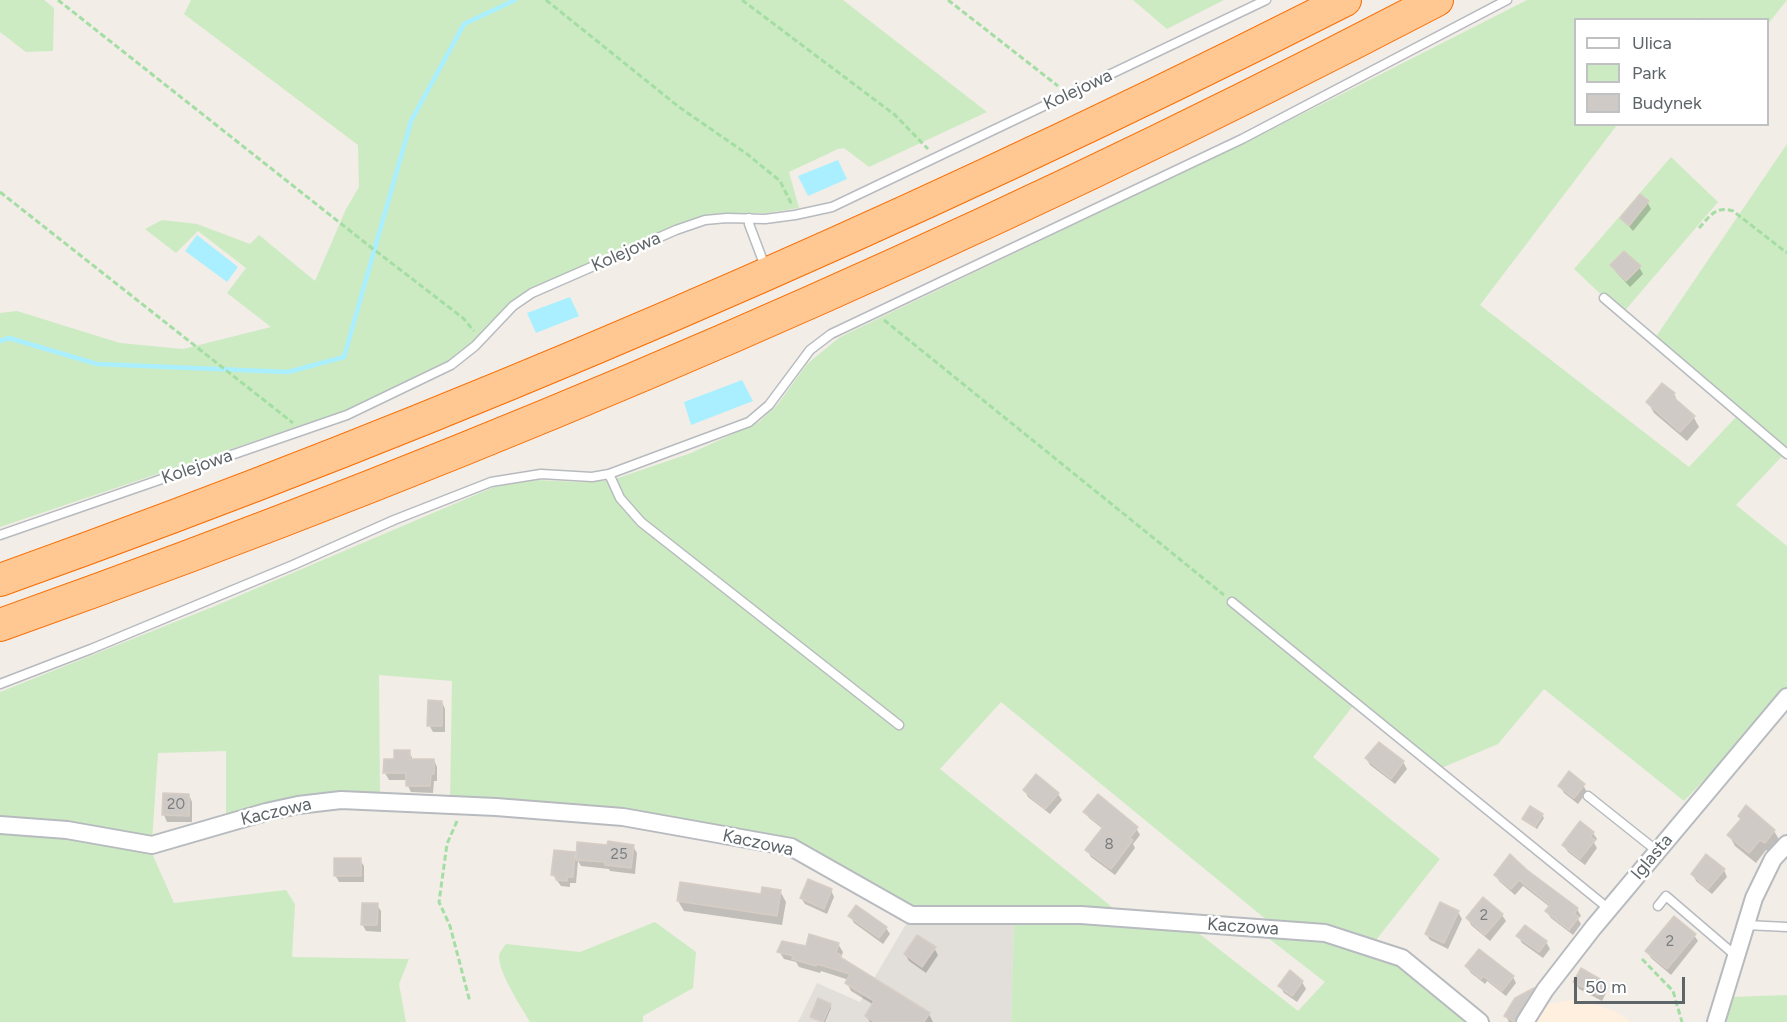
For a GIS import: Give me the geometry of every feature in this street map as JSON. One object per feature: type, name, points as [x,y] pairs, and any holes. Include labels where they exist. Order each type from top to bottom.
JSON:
[{"type":"highway","points":[[0,580],[372,441],[769,275],[1053,145],[1345,0]]},
{"type":"highway","points":[[0,625],[317,508],[642,376],[885,269],[1177,131],[1437,0]]},
{"type":"highway","points":[[0,648],[206,565],[317,508]]},
{"type":"street","name":"Iglasta","points":[[1525,1022],[1545,990],[1609,909],[1787,698]]},
{"type":"street","name":"Kaczowa","points":[[0,825],[67,830],[152,845],[298,805],[360,801],[463,805],[623,817],[791,847],[911,915],[1081,915],[1325,933],[1402,958],[1480,1022]]},
{"type":"street","points":[[1716,1022],[1754,898],[1773,859],[1787,844]]},
{"type":"lane","name":"Kolejowa","points":[[0,534],[347,415],[451,364],[482,339],[513,306],[532,293],[676,230],[705,220],[795,215],[832,207],[1266,0]]},
{"type":"lane","points":[[0,684],[283,570],[394,520],[490,482],[541,474],[592,477],[609,474],[749,422],[769,405],[810,350],[831,334],[1242,139],[1507,0]]},
{"type":"lane","points":[[749,218],[749,224],[769,275]]},
{"type":"lane","points":[[1604,298],[1787,454]]},
{"type":"lane","points":[[609,474],[620,498],[641,522],[899,725]]},
{"type":"lane","points":[[1232,602],[1609,909]]},
{"type":"lane","points":[[1588,796],[1657,851]]},
{"type":"lane","points":[[1658,906],[1666,896],[1737,957]]},
{"type":"lane","points":[[1746,925],[1787,927]]},
{"type":"path","points":[[58,0],[463,318],[482,339]]},
{"type":"path","points":[[546,0],[679,107],[747,154],[780,181],[791,201],[795,215]]},
{"type":"path","points":[[742,0],[895,116],[936,158]]},
{"type":"path","points":[[948,0],[1068,96]]},
{"type":"path","points":[[0,192],[302,430]]},
{"type":"path","points":[[1700,228],[1713,212],[1724,208],[1732,211],[1787,253]]},
{"type":"path","points":[[875,313],[1232,602]]},
{"type":"path","points":[[463,805],[447,844],[439,902],[450,926],[470,1002]]},
{"type":"path","points":[[1642,960],[1673,991],[1682,1022]]},
{"type":"shaded area","points":[[909,919],[1014,923],[1011,1022],[798,1022],[817,983],[860,1002]]},
{"type":"shaded area","points":[[1579,999],[1615,1011],[1631,1022],[1535,1022],[1541,1005]]},
{"type":"green space","points":[[0,0],[44,0],[54,8],[53,51],[26,52],[0,32]]},
{"type":"green space","points":[[191,0],[843,0],[987,112],[869,167],[844,148],[789,172],[799,208],[767,213],[719,213],[689,221],[529,289],[508,305],[475,340],[454,358],[411,382],[344,411],[0,527],[0,313],[17,311],[120,343],[183,349],[271,327],[227,293],[246,268],[198,231],[176,253],[145,229],[162,220],[197,224],[250,244],[259,235],[315,281],[346,209],[359,187],[358,145],[184,14]]},
{"type":"green space","points":[[1133,0],[1224,0],[1167,29]]},
{"type":"green space","points":[[1527,0],[1787,0],[1769,23],[1769,18],[1574,18],[1574,126],[1616,126],[1480,305],[1689,467],[1736,417],[1651,344],[1787,144],[1787,451],[1736,505],[1787,546],[1787,693],[1684,801],[1544,689],[1498,744],[1439,769],[1356,702],[1313,757],[1440,859],[1376,940],[1325,927],[1273,925],[1001,702],[940,769],[1122,915],[912,910],[794,843],[450,802],[452,681],[379,675],[380,799],[226,820],[226,751],[158,753],[152,841],[0,820],[0,692],[215,606],[494,487],[536,480],[580,482],[612,480],[691,453],[759,422],[778,404],[807,364],[840,337],[1263,134]]},
{"type":"green space","points":[[1671,157],[1718,202],[1622,314],[1574,269]]},
{"type":"green space","points":[[0,834],[67,836],[150,849],[174,903],[286,890],[295,904],[292,957],[409,959],[399,984],[406,1022],[0,1022]]},
{"type":"green space","points":[[1081,920],[1192,928],[1298,1011],[1325,982],[1263,934],[1323,939],[1399,961],[1469,1022],[1011,1022],[1014,923]]},
{"type":"green space","points":[[655,922],[696,952],[693,988],[643,1016],[643,1022],[530,1022],[502,971],[499,954],[506,944],[580,952]]},
{"type":"green space","points":[[1787,995],[1787,1022],[1723,1022],[1731,997]]},
{"type":"water","points":[[838,160],[847,179],[808,196],[798,176]]},
{"type":"water","points":[[197,235],[238,267],[227,282],[185,251]]},
{"type":"water","points":[[570,297],[579,316],[536,333],[527,313]]},
{"type":"water","points":[[742,380],[753,401],[691,425],[684,402]]},
{"type":"building","points":[[1640,194],[1649,201],[1629,226],[1620,218]]},
{"type":"building","points":[[1624,251],[1641,266],[1626,281],[1610,265]]},
{"type":"building","points":[[1662,383],[1675,393],[1672,396],[1695,416],[1680,432],[1646,402]]},
{"type":"building","points":[[428,700],[442,701],[442,726],[427,726]]},
{"type":"building","points":[[1379,742],[1404,761],[1391,779],[1365,758]]},
{"type":"building","points":[[394,750],[410,750],[410,759],[434,759],[434,774],[431,774],[430,786],[406,786],[406,773],[383,773],[384,759],[394,759]]},
{"type":"building","points":[[1569,771],[1585,784],[1574,798],[1558,786]]},
{"type":"building","points":[[1036,774],[1059,793],[1045,809],[1023,790]]},
{"type":"building","points":[[163,793],[189,794],[189,816],[162,815]]},
{"type":"building","points":[[1098,794],[1138,827],[1130,838],[1133,840],[1111,869],[1085,850],[1103,827],[1083,812]]},
{"type":"building","points":[[1746,805],[1775,830],[1765,843],[1760,840],[1749,853],[1727,835],[1741,819],[1738,816]]},
{"type":"building","points":[[1530,806],[1543,814],[1535,827],[1522,819]]},
{"type":"building","points":[[1580,821],[1594,832],[1590,837],[1595,840],[1580,859],[1562,845]]},
{"type":"building","points":[[608,841],[634,845],[631,868],[605,865],[605,862],[576,860],[577,842],[607,845]]},
{"type":"building","points":[[554,850],[575,852],[573,877],[567,877],[567,881],[556,880],[556,876],[551,875]]},
{"type":"building","points":[[1510,854],[1527,870],[1578,908],[1574,914],[1579,917],[1569,930],[1545,911],[1550,905],[1519,880],[1511,889],[1494,875]]},
{"type":"building","points":[[1706,854],[1725,869],[1708,889],[1691,874]]},
{"type":"building","points":[[334,858],[361,858],[361,876],[334,876]]},
{"type":"building","points":[[808,879],[832,889],[824,909],[800,898]]},
{"type":"building","points":[[680,882],[761,894],[762,887],[781,890],[777,916],[677,901]]},
{"type":"building","points":[[1483,897],[1503,914],[1485,935],[1466,918]]},
{"type":"building","points":[[1440,902],[1459,911],[1444,943],[1425,934]]},
{"type":"building","points":[[362,903],[378,903],[377,925],[361,925]]},
{"type":"building","points":[[856,905],[887,927],[879,938],[848,916]]},
{"type":"building","points":[[1674,916],[1696,934],[1667,969],[1645,951]]},
{"type":"building","points":[[1525,925],[1547,941],[1539,952],[1516,936]]},
{"type":"building","points":[[809,934],[839,943],[836,953],[841,955],[840,957],[930,1013],[924,1022],[874,1022],[865,1016],[874,1001],[845,983],[850,974],[792,959],[793,956],[777,952],[782,941],[806,946]]},
{"type":"building","points":[[917,935],[936,947],[922,967],[904,954]]},
{"type":"building","points":[[1479,949],[1514,976],[1502,991],[1483,976],[1481,979],[1465,966]]},
{"type":"building","points":[[1581,968],[1605,982],[1598,995],[1573,982]]},
{"type":"building","points":[[1290,970],[1303,981],[1292,996],[1278,986]]},
{"type":"building","points":[[1534,988],[1515,1022],[1504,1016],[1515,998]]},
{"type":"building","points":[[818,998],[831,1004],[823,1022],[810,1017]]},
{"type":"waterway","points":[[0,341],[9,338],[97,364],[288,372],[344,357],[411,121],[464,24],[515,0]]}]
